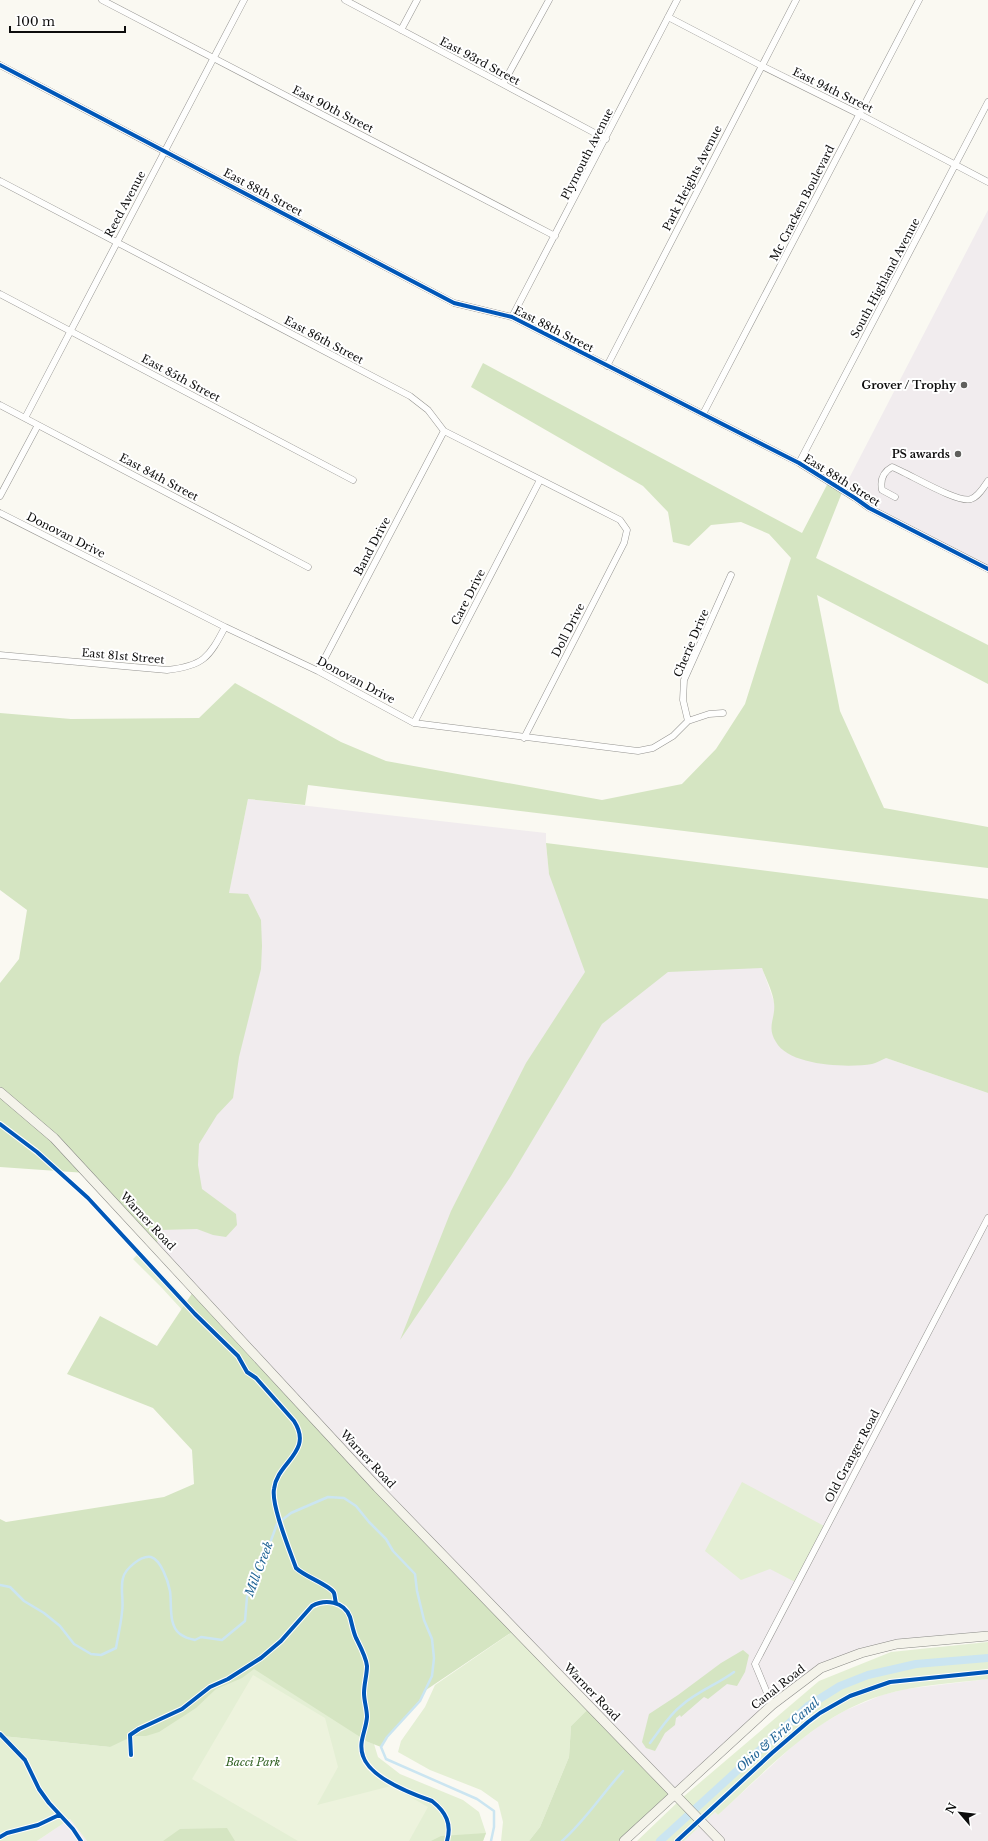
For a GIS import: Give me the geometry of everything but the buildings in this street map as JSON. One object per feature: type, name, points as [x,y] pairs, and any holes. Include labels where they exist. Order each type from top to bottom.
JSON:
[{"type":"main road","name":"Warner Road","points":[[0,1092],[54,1138],[377,1486],[720,1841]]},
{"type":"main road","name":"Canal Road","points":[[624,1841],[677,1798],[772,1704],[821,1668],[861,1653],[897,1644],[988,1636]]},
{"type":"street","name":"East 90th Street","points":[[102,0],[555,236]]},
{"type":"street","name":"Reed Avenue","points":[[25,418],[69,331],[244,0]]},
{"type":"street","name":"East 93rd Street","points":[[345,0],[606,139]]},
{"type":"street","points":[[401,30],[417,0]]},
{"type":"street","points":[[503,84],[549,0]]},
{"type":"street","name":"Plymouth Avenue","points":[[512,317],[677,0]]},
{"type":"street","name":"Park Heights Avenue","points":[[607,366],[796,0]]},
{"type":"street","name":"Mc Cracken Boulevard","points":[[703,414],[919,0]]},
{"type":"street","name":"East 94th Street","points":[[668,17],[859,114],[955,166],[988,182]]},
{"type":"street","name":"East 88th Street","points":[[0,65],[454,304],[512,317],[703,414],[799,463],[870,508],[988,569]]},
{"type":"street","name":"South Highland Avenue","points":[[799,463],[988,102]]},
{"type":"street","name":"East 86th Street","points":[[0,181],[410,396],[428,410],[444,430],[620,520],[627,530]]},
{"type":"street","name":"East 85th Street","points":[[0,294],[353,480]]},
{"type":"street","name":"East 84th Street","points":[[0,405],[308,567]]},
{"type":"street","points":[[0,496],[38,425]]},
{"type":"street","name":"Band Drive","points":[[318,671],[444,430]]},
{"type":"street","points":[[895,497],[882,490],[880,483],[886,471],[892,467],[947,494],[968,500],[973,499],[988,482]]},
{"type":"street","name":"Care Drive","points":[[414,722],[540,480]]},
{"type":"street","name":"Donovan Drive","points":[[0,513],[225,627],[318,671],[414,722],[524,738],[638,751],[653,748],[673,736],[688,721],[709,714],[723,713]]},
{"type":"street","name":"Doll Drive","points":[[524,738],[624,544],[627,530]]},
{"type":"street","name":"Cherie Drive","points":[[688,721],[683,700],[684,680],[731,575]]},
{"type":"street","name":"East 81st Street","points":[[0,655],[167,670],[185,668],[199,663],[212,650],[225,627]]},
{"type":"street","name":"Old Granger Road","points":[[772,1704],[755,1664],[988,1218]]},
{"type":"shaded area","points":[[988,210],[988,569],[870,508],[843,490]]},
{"type":"shaded area","points":[[248,799],[546,833],[549,874],[743,913],[781,1022],[988,1093],[988,1636],[897,1644],[821,1668],[675,1795],[156,1247]]},
{"type":"shaded area","points":[[988,1679],[988,1841],[684,1841],[715,1812],[718,1815],[796,1743],[822,1724],[844,1711],[882,1695],[906,1689]]},
{"type":"shaded area","points":[[70,1819],[87,1841],[37,1841]]},
{"type":"green space","points":[[483,363],[802,533],[829,481],[843,490],[816,558],[988,645],[988,684],[817,595],[840,711],[884,808],[988,827],[988,868],[308,785],[305,805],[248,799],[229,893],[248,894],[261,920],[261,969],[239,1057],[233,1098],[217,1115],[199,1144],[198,1165],[202,1189],[236,1214],[237,1225],[226,1237],[213,1235],[197,1229],[160,1230],[156,1247],[86,1173],[0,1167],[0,983],[19,959],[27,910],[0,890],[0,713],[71,719],[199,718],[235,683],[341,742],[386,761],[602,800],[682,784],[716,749],[745,704],[791,558],[769,534],[741,522],[711,525],[689,546],[673,542],[668,512],[643,486],[471,387]]},
{"type":"green space","points":[[546,843],[988,899],[988,1093],[886,1058],[872,1064],[849,1066],[820,1064],[793,1056],[783,1050],[773,1037],[773,999],[762,968],[668,972],[602,1024],[511,1176],[400,1340],[451,1211],[526,1063],[585,972],[549,874]]},
{"type":"green space","name":"Bacci Park","points":[[139,1253],[168,1280],[320,1446],[368,1742],[374,1744],[378,1757],[400,1774],[463,1800],[479,1812],[486,1833],[483,1841],[87,1841],[70,1819],[37,1841],[0,1841],[0,1734],[2,1736],[110,1747],[290,1427],[161,1287],[133,1259]]},
{"type":"green space","points":[[195,1289],[515,1630],[426,1690],[416,1705],[391,1732],[381,1747],[368,1742],[254,1669],[242,1678],[216,1689],[196,1708],[159,1732],[146,1736],[133,1736],[110,1747],[2,1736],[0,1734],[0,1519],[6,1522],[164,1497],[194,1484],[192,1450],[153,1408],[67,1374],[100,1316],[157,1346]]},
{"type":"green space","points":[[742,1482],[826,1527],[797,1583],[770,1569],[741,1580],[705,1551]]},
{"type":"green space","points":[[515,1630],[590,1707],[571,1726],[569,1757],[540,1827],[529,1841],[501,1841],[503,1822],[498,1802],[481,1790],[430,1770],[398,1752],[401,1741],[425,1707],[435,1685]]},
{"type":"green space","points":[[988,1642],[988,1679],[909,1689],[883,1695],[859,1704],[836,1716],[794,1745],[718,1815],[715,1812],[684,1841],[637,1841],[683,1797],[819,1681],[891,1652]]},
{"type":"green space","points":[[743,1650],[749,1655],[745,1672],[737,1686],[727,1684],[708,1699],[704,1697],[681,1717],[680,1715],[676,1718],[675,1725],[665,1733],[655,1751],[646,1748],[642,1742],[649,1714],[678,1695],[721,1663]]},
{"type":"green space","name":"Bacci Park","points":[[253,1675],[325,1718],[338,1767],[317,1805],[391,1786],[428,1807],[409,1841],[298,1841],[192,1779]]},
{"type":"green space","points":[[590,1707],[675,1795],[624,1841],[529,1841],[540,1827],[569,1757],[571,1726]]},
{"type":"green space","points":[[227,1828],[235,1841],[163,1841],[180,1829]]},
{"type":"green space","points":[[486,1833],[483,1841],[431,1841],[441,1836]]},
{"type":"waterway","name":"Mill Creek","points":[[0,1585],[10,1587],[24,1601],[44,1613],[60,1626],[74,1644],[91,1654],[101,1655],[116,1648],[122,1616],[122,1586],[124,1574],[138,1560],[151,1557],[161,1566],[168,1582],[171,1614],[176,1630],[183,1636],[195,1640],[201,1637],[222,1640],[245,1621],[247,1597],[262,1565],[277,1524],[291,1513],[328,1497],[344,1498],[356,1506],[386,1539],[393,1551],[415,1574],[417,1591],[424,1620],[432,1639],[434,1658],[432,1676],[420,1701],[387,1737],[381,1747],[386,1759],[477,1799],[494,1811],[494,1827],[491,1841]]},
{"type":"waterway","name":"Ohio & Erie Canal","points":[[660,1841],[808,1706],[840,1686],[868,1675],[916,1664],[988,1658]]},
{"type":"waterway","points":[[650,1743],[677,1709],[734,1672]]},
{"type":"waterway","points":[[562,1841],[586,1816],[623,1771]]},
{"type":"cycle path","points":[[0,65],[454,303],[512,317],[799,463],[869,508],[988,569]]},
{"type":"cycle path","points":[[0,1124],[37,1152],[88,1198],[195,1314],[238,1356],[247,1372],[256,1378],[294,1421],[299,1432],[300,1441],[293,1456],[281,1471],[277,1480],[274,1489],[275,1506],[296,1568],[305,1575],[332,1590],[336,1603]]},
{"type":"cycle path","points":[[131,1755],[130,1735],[139,1729],[182,1709],[210,1687],[228,1679],[261,1658],[281,1641],[312,1606],[328,1602],[334,1603],[343,1608],[350,1617],[367,1666],[364,1686],[367,1717],[361,1746],[363,1756],[367,1764],[383,1778],[403,1789],[432,1801],[437,1805],[447,1819],[449,1829],[447,1841]]},
{"type":"cycle path","points":[[677,1841],[772,1753],[808,1722],[820,1713],[850,1696],[890,1682],[988,1672]]},
{"type":"cycle path","points":[[0,1734],[25,1760],[39,1789],[49,1803],[73,1829],[81,1841]]},
{"type":"cycle path","points":[[0,1837],[7,1833],[38,1825],[59,1815]]},
{"type":"place","name":"Grover / Trophy","points":[[964,385]]},
{"type":"place","name":"PS awards","points":[[958,454]]}]
